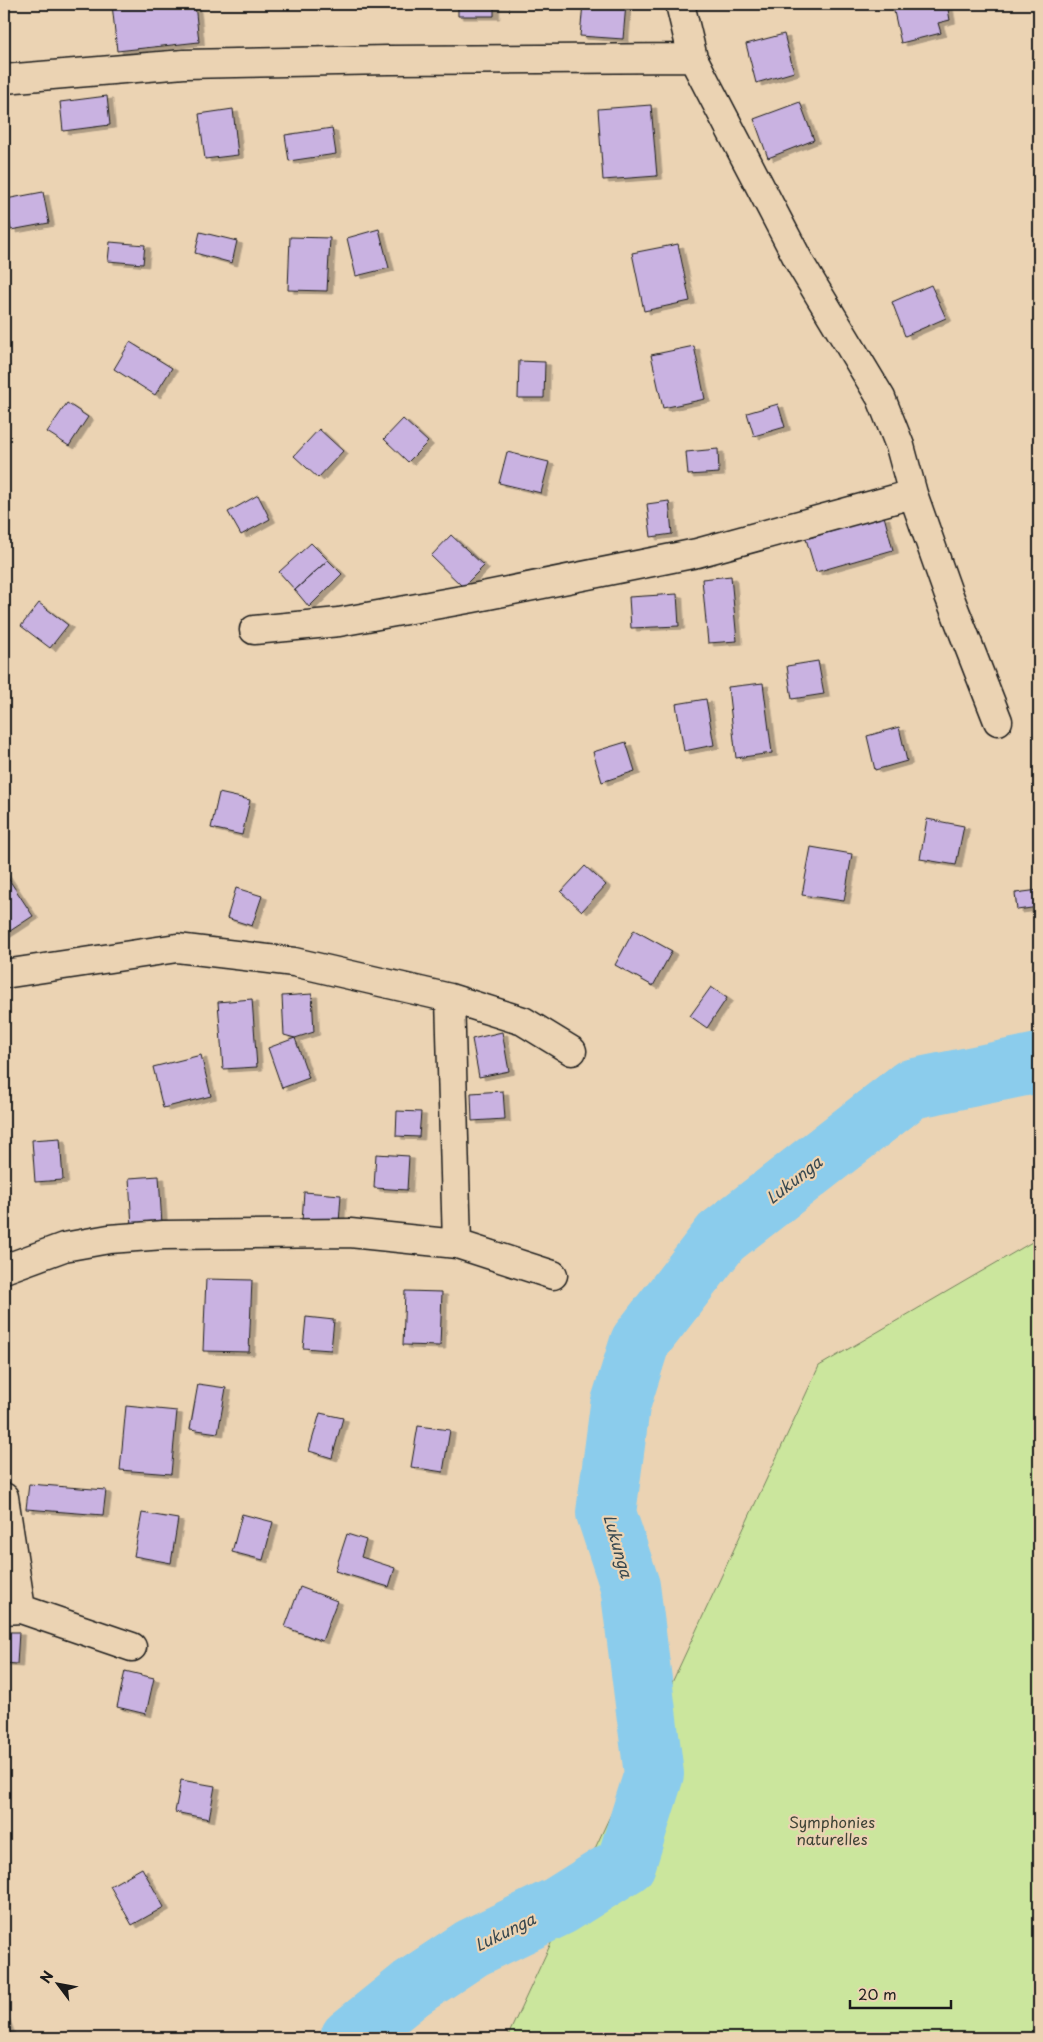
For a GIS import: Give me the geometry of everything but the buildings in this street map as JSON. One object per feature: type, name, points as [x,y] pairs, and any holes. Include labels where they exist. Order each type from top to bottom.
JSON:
[{"type":"street","points":[[680,4],[693,58],[801,265],[881,398],[900,446],[914,494],[948,593],[998,721]]},
{"type":"street","points":[[4,79],[184,64],[389,60],[693,58]]},
{"type":"street","points":[[254,630],[339,622],[473,598],[698,553],[914,494]]},
{"type":"street","points":[[4,974],[177,948],[294,962],[450,998],[523,1021],[572,1050]]},
{"type":"street","points":[[450,998],[457,1244]]},
{"type":"street","points":[[4,1269],[64,1247],[109,1239],[164,1235],[350,1233],[457,1244],[553,1275]]},
{"type":"street","points":[[4,1497],[12,1609],[132,1647]]},
{"type":"green space","name":"Symphonies naturelles","points":[[1039,1238],[1039,2038],[507,2038],[819,1366]]},
{"type":"waterway","name":"Lukunga","points":[[350,2038],[412,1988],[472,1948],[559,1906],[626,1864],[654,1774],[630,1586],[606,1513],[620,1406],[640,1342],[721,1237],[911,1089],[1039,1063]]}]
